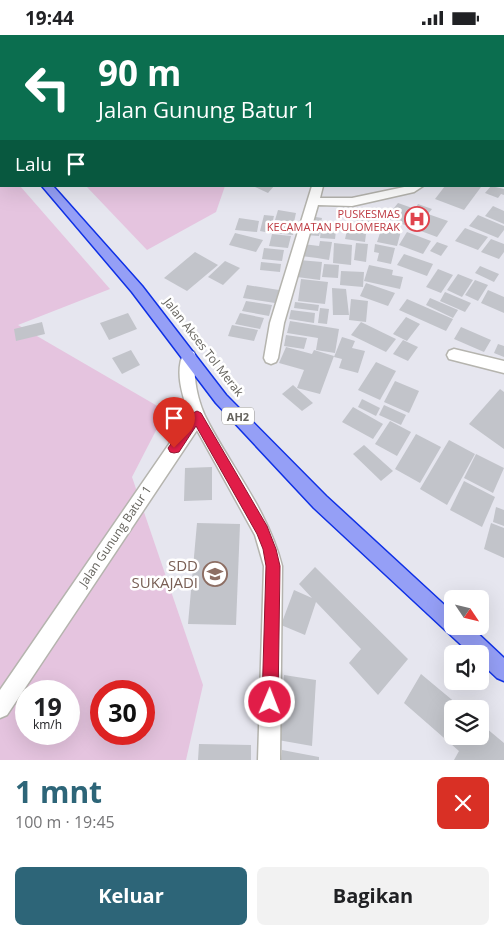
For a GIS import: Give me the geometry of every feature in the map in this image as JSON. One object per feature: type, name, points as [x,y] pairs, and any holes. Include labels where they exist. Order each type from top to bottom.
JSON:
[{"type":"highway","name":"Jalan Akses Tol Merak","points":[[48,187],[136,289],[221,399],[320,501],[444,616]]},
{"type":"highway","name":"Jalan Akses Tol Merak","points":[[465,635],[504,671]]},
{"type":"street","points":[[271,358],[277,323],[318,187]]},
{"type":"street","points":[[313,201],[352,202],[410,190],[416,187]]},
{"type":"street","points":[[454,355],[504,367]]},
{"type":"street","points":[[188,356],[185,367],[187,382],[197,416],[262,531],[273,566],[269,760]]},
{"type":"street","name":"Jalan Gunung Batur 1","points":[[0,708],[197,416]]},
{"type":"shaded area","points":[[0,187],[21,187],[110,289],[18,325],[166,411],[132,477],[203,685],[186,760],[0,760]]},
{"type":"shaded area","points":[[87,187],[225,187],[216,212],[147,250]]},
{"type":"building","points":[[255,187],[273,187],[268,193]]},
{"type":"building","name":"PUSKESMAS KECAMATAN PULOMERAK","points":[[444,187],[481,187],[464,210],[435,199]]},
{"type":"building","points":[[490,187],[504,189],[504,195],[501,194],[498,198],[485,193]]},
{"type":"building","name":"PUSKESMAS KECAMATAN PULOMERAK","points":[[398,203],[415,209],[418,204],[432,209],[428,214],[448,221],[437,237],[386,218]]},
{"type":"building","points":[[493,206],[504,211],[504,224],[485,216]]},
{"type":"building","points":[[278,210],[296,213],[294,222],[275,220]]},
{"type":"building","points":[[363,210],[382,215],[376,226],[357,221]]},
{"type":"building","points":[[264,215],[274,216],[270,233],[260,231]]},
{"type":"building","points":[[478,215],[504,226],[504,230],[498,238],[469,226]]},
{"type":"building","points":[[310,216],[322,218],[320,227],[308,225]]},
{"type":"building","points":[[239,218],[259,221],[257,232],[235,230]]},
{"type":"building","points":[[275,221],[295,224],[293,235],[273,233]]},
{"type":"building","points":[[322,221],[337,222],[335,239],[320,238]]},
{"type":"building","points":[[349,222],[368,225],[367,232],[358,230],[358,232],[366,234],[365,242],[345,239]]},
{"type":"building","points":[[309,226],[321,228],[319,236],[306,235]]},
{"type":"building","points":[[382,227],[401,231],[397,246],[377,242]]},
{"type":"building","points":[[465,228],[488,237],[478,250],[455,241]]},
{"type":"building","points":[[407,232],[431,241],[423,254],[399,245]]},
{"type":"building","points":[[235,233],[263,240],[256,252],[229,245]]},
{"type":"building","points":[[272,234],[291,236],[288,248],[269,246]]},
{"type":"building","points":[[491,239],[504,244],[504,252],[499,259],[481,252]]},
{"type":"building","points":[[320,241],[332,242],[329,260],[301,256],[303,244],[319,246]]},
{"type":"building","points":[[437,242],[448,246],[441,256],[430,251]]},
{"type":"building","points":[[334,243],[352,245],[351,265],[333,263]]},
{"type":"building","points":[[356,243],[368,244],[366,262],[354,260]]},
{"type":"building","points":[[375,244],[395,248],[391,264],[377,261],[379,253],[374,252]]},
{"type":"building","points":[[264,248],[284,250],[282,261],[262,259]]},
{"type":"building","points":[[195,252],[218,265],[187,291],[164,278]]},
{"type":"building","points":[[404,254],[433,264],[427,276],[397,265]]},
{"type":"building","points":[[299,260],[322,262],[320,280],[297,277]]},
{"type":"building","points":[[225,261],[240,268],[223,285],[208,277]]},
{"type":"building","points":[[261,262],[281,264],[280,272],[260,270]]},
{"type":"building","points":[[324,264],[339,265],[338,278],[322,277]]},
{"type":"building","points":[[369,265],[393,270],[392,275],[403,277],[400,289],[364,281]]},
{"type":"building","points":[[480,266],[499,274],[494,282],[475,273]]},
{"type":"building","points":[[438,269],[453,275],[441,293],[426,287]]},
{"type":"building","points":[[341,271],[364,272],[363,287],[340,285]]},
{"type":"building","points":[[458,274],[473,280],[462,297],[447,290]]},
{"type":"building","points":[[301,279],[328,282],[325,304],[298,301]]},
{"type":"building","points":[[475,280],[488,285],[478,301],[465,295]]},
{"type":"building","points":[[366,283],[395,293],[388,306],[360,296]]},
{"type":"building","points":[[247,285],[279,290],[275,303],[243,298]]},
{"type":"building","points":[[332,288],[346,289],[349,315],[333,315]]},
{"type":"building","points":[[488,290],[504,297],[504,313],[481,303]]},
{"type":"building","points":[[445,292],[471,303],[465,312],[440,301]]},
{"type":"building","points":[[430,298],[458,310],[453,318],[426,305]]},
{"type":"building","points":[[351,299],[368,301],[366,322],[349,320]]},
{"type":"building","points":[[407,299],[453,319],[446,331],[399,310]]},
{"type":"building","points":[[246,301],[272,305],[269,316],[242,311]]},
{"type":"building","points":[[295,302],[319,305],[318,311],[294,308]]},
{"type":"building","points":[[320,308],[329,309],[327,324],[318,323]]},
{"type":"building","points":[[291,310],[315,313],[314,323],[289,319]]},
{"type":"building","points":[[128,313],[137,329],[109,340],[100,323]]},
{"type":"building","points":[[240,313],[264,318],[260,329],[235,324]]},
{"type":"building","points":[[406,317],[420,324],[407,341],[393,334]]},
{"type":"building","points":[[290,321],[339,329],[335,353],[316,350],[318,338],[287,333]]},
{"type":"building","points":[[42,322],[45,334],[16,341],[14,329]]},
{"type":"building","points":[[361,322],[396,339],[386,352],[351,335]]},
{"type":"building","points":[[232,325],[258,330],[254,341],[228,336]]},
{"type":"building","points":[[461,327],[491,340],[484,352],[454,339]]},
{"type":"building","points":[[286,335],[307,338],[304,349],[284,346]]},
{"type":"building","points":[[342,337],[355,341],[352,348],[365,351],[358,373],[339,368],[342,359],[334,357]]},
{"type":"building","points":[[403,340],[418,347],[408,361],[393,354]]},
{"type":"building","points":[[498,344],[504,346],[504,357],[494,353]]},
{"type":"building","points":[[286,347],[312,354],[314,350],[334,356],[320,394],[297,388],[304,370],[279,363]]},
{"type":"building","points":[[131,350],[140,365],[122,374],[112,358]]},
{"type":"building","points":[[376,362],[396,371],[380,400],[358,390]]},
{"type":"building","points":[[395,381],[419,391],[409,413],[384,402]]},
{"type":"building","points":[[293,385],[313,403],[302,411],[282,394]]},
{"type":"building","points":[[500,389],[504,392],[504,449],[469,424]]},
{"type":"building","points":[[362,399],[380,408],[376,416],[358,407]]},
{"type":"building","points":[[384,405],[406,415],[401,425],[379,415]]},
{"type":"building","points":[[353,407],[383,424],[373,439],[342,422]]},
{"type":"building","points":[[390,421],[411,432],[397,456],[375,444]]},
{"type":"building","points":[[416,434],[441,447],[420,483],[395,469]]},
{"type":"building","points":[[449,440],[475,454],[447,505],[420,489]]},
{"type":"building","points":[[364,445],[393,471],[381,481],[353,454]]},
{"type":"building","points":[[476,454],[504,468],[493,493],[464,478]]},
{"type":"building","points":[[212,467],[212,500],[184,501],[185,468]]},
{"type":"building","points":[[464,481],[495,497],[482,527],[450,510]]},
{"type":"building","points":[[496,507],[504,510],[504,526],[493,522]]},
{"type":"building","name":"SDD SUKAJADI","points":[[197,523],[240,524],[236,625],[188,624]]},
{"type":"building","points":[[491,523],[504,528],[504,558],[484,549]]},
{"type":"building","points":[[315,567],[408,659],[378,695],[349,663],[361,649],[316,602],[305,635],[281,625],[294,590],[312,598],[299,584]]},
{"type":"building","points":[[421,674],[452,700],[444,700],[444,738],[404,703]]},
{"type":"building","points":[[284,675],[316,680],[312,746],[278,740]]},
{"type":"building","points":[[489,730],[504,743],[504,760],[454,760],[459,751],[452,745],[489,745]]},
{"type":"building","points":[[199,744],[251,745],[251,760],[198,760]]},
{"type":"building","points":[[282,750],[319,757],[319,760],[281,760]]},
{"type":"place","name":"PUSKESMAS KECAMATAN PULOMERAK","points":[[417,219]]},
{"type":"place","name":"SDD SUKAJADI","points":[[215,574]]},
{"type":"route","points":[[174,448],[197,416],[262,531],[269,549],[273,566],[270,702]]}]
